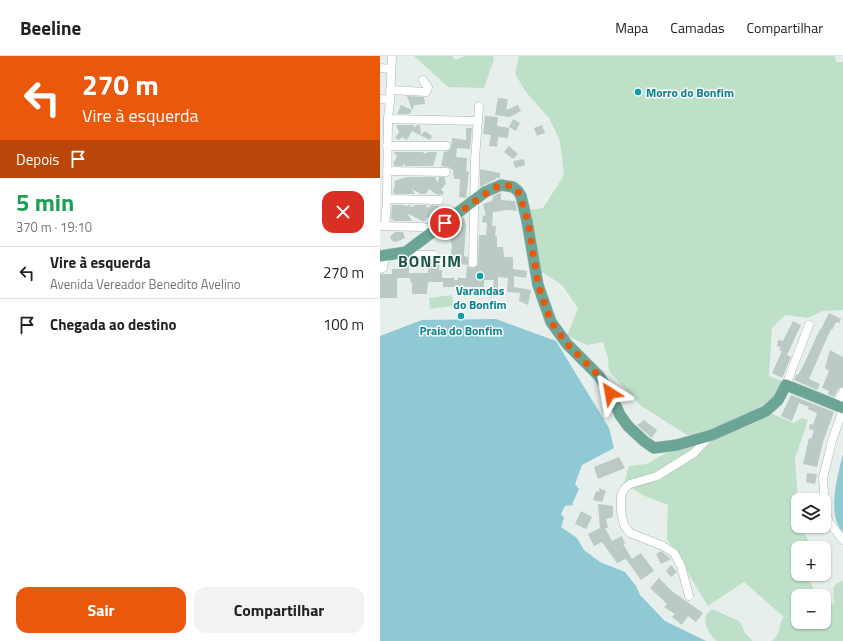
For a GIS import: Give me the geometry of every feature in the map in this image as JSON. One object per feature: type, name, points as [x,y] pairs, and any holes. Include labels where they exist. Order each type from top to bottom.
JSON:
[{"type":"main road","points":[[383,256],[406,252],[485,192],[501,185],[514,187],[518,191],[528,221],[538,285],[551,322],[567,344],[599,376],[610,393],[620,415],[628,426],[654,448],[684,443],[712,435],[770,409],[778,400],[786,384],[841,408]]},
{"type":"street","points":[[392,56],[388,119],[384,129],[387,146],[383,161],[387,171],[382,226],[421,227],[427,228],[432,233]]},
{"type":"street","points":[[380,68],[391,69]]},
{"type":"street","points":[[390,90],[426,92],[428,87],[423,80]]},
{"type":"street","points":[[380,99],[390,100]]},
{"type":"street","points":[[473,263],[473,201],[479,106]]},
{"type":"street","points":[[388,119],[478,121]]},
{"type":"street","points":[[387,146],[446,146]]},
{"type":"street","points":[[387,171],[446,172]]},
{"type":"street","points":[[384,195],[439,200]]},
{"type":"street","points":[[406,252],[420,255],[434,255]]},
{"type":"street","points":[[380,269],[383,268],[383,256]]},
{"type":"street","points":[[786,384],[810,325]]},
{"type":"street","points":[[843,392],[841,408],[823,478],[826,509],[829,522],[843,540]]},
{"type":"street","points":[[689,596],[681,566],[674,553],[663,546],[630,533],[624,525],[621,511],[621,496],[624,489],[630,484],[656,476],[694,453],[712,435]]},
{"type":"green space","points":[[414,56],[452,56],[455,60],[465,56],[493,56],[494,59],[484,88],[448,87]]},
{"type":"green space","points":[[519,56],[835,56],[836,62],[843,62],[843,310],[823,311],[808,318],[785,315],[772,328],[769,376],[786,383],[778,400],[712,435],[687,435],[640,405],[627,391],[609,371],[608,358],[603,342],[587,345],[567,336],[578,308],[562,285],[542,272],[522,211],[543,208],[564,175],[560,141],[549,118],[526,92],[515,74]]},
{"type":"green space","points":[[452,295],[453,306],[430,309],[429,298]]},
{"type":"green space","points":[[772,414],[794,423],[802,418],[808,420],[795,458],[798,493],[791,493],[791,533],[805,533],[808,541],[791,541],[791,581],[810,581],[814,589],[791,589],[791,629],[831,629],[831,605],[834,604],[833,588],[837,583],[843,581],[843,641],[772,641],[778,634],[780,623],[784,617],[744,582],[708,606],[667,539],[668,505],[645,496],[624,484],[629,466],[647,464],[666,453],[713,440],[753,424]]},
{"type":"green space","points":[[712,609],[739,621],[746,634],[753,641],[717,641],[708,630],[705,621],[708,612]]},
{"type":"water","points":[[496,319],[556,341],[609,428],[614,448],[582,465],[575,484],[579,489],[573,505],[565,506],[561,514],[564,518],[561,527],[577,538],[584,550],[600,562],[625,572],[636,586],[640,595],[665,621],[706,641],[380,641],[380,336],[422,320]]},
{"type":"water","points":[[843,454],[843,532],[838,525],[834,506],[836,483]]},
{"type":"building","points":[[407,96],[424,97],[425,104],[414,105],[412,110]]},
{"type":"building","points":[[498,98],[508,99],[506,110],[518,105],[521,111],[510,117],[495,115]]},
{"type":"building","points":[[401,105],[412,110],[410,114],[397,114]]},
{"type":"building","points":[[485,116],[498,117],[497,126],[509,128],[508,138],[498,137],[497,147],[489,146],[491,135],[483,134]]},
{"type":"building","points":[[513,119],[520,123],[516,131],[509,127]]},
{"type":"building","points":[[396,125],[414,125],[414,128],[417,125],[420,125],[421,135],[425,131],[432,136],[430,140],[412,131],[407,140],[402,137],[399,140],[395,138],[399,132]]},
{"type":"building","points":[[542,125],[545,133],[537,136],[534,128]]},
{"type":"building","points":[[466,128],[472,128],[470,149],[457,148],[456,157],[467,158],[466,171],[469,172],[466,198],[459,197],[460,179],[454,179],[453,170],[448,167],[441,166],[444,152],[451,148],[452,138],[466,140]]},
{"type":"building","points":[[509,146],[518,154],[513,159],[504,152]]},
{"type":"building","points":[[394,152],[424,152],[423,154],[429,152],[437,153],[433,166],[405,166],[404,163],[402,166],[395,166],[393,163],[397,157]]},
{"type":"building","points":[[524,159],[525,165],[515,168],[513,161]]},
{"type":"building","points":[[480,169],[500,173],[500,178],[496,178],[480,187]]},
{"type":"building","points":[[407,177],[435,177],[438,183],[439,177],[444,177],[446,183],[441,190],[444,192],[442,195],[436,194],[429,189],[426,194],[421,194],[412,189],[415,194],[395,194],[393,192],[395,184],[394,181]]},
{"type":"building","points":[[500,193],[501,200],[515,201],[517,211],[507,210],[493,212],[492,226],[496,226],[495,236],[497,236],[497,247],[503,247],[504,257],[513,257],[513,269],[527,271],[526,278],[514,276],[514,287],[531,290],[528,305],[519,301],[520,293],[507,292],[508,278],[498,277],[498,290],[493,290],[494,280],[484,280],[484,287],[443,287],[443,282],[428,282],[427,294],[412,294],[412,283],[410,278],[397,278],[397,298],[380,298],[380,274],[392,274],[392,269],[398,269],[398,260],[409,260],[409,273],[428,273],[429,260],[440,260],[439,270],[442,270],[442,278],[454,278],[454,280],[458,280],[458,278],[466,278],[467,266],[473,268],[478,265],[479,235],[486,235],[487,223],[482,222],[483,215],[486,216],[483,204],[492,201],[493,196]]},
{"type":"building","points":[[392,205],[411,205],[410,208],[416,205],[426,205],[427,208],[432,205],[439,206],[444,214],[434,222],[427,217],[424,222],[407,213],[412,221],[395,221],[391,219]]},
{"type":"building","points":[[464,217],[466,226],[464,256],[468,257],[468,265],[458,264],[458,266],[449,266],[452,245],[450,240],[452,237],[453,225]]},
{"type":"building","points":[[395,232],[403,232],[405,238],[396,242],[392,241],[390,237]]},
{"type":"building","points":[[829,313],[841,319],[839,323],[836,322],[832,330],[831,329],[809,379],[820,384],[817,390],[794,380],[796,374],[798,375],[804,364]]},
{"type":"building","points":[[793,321],[801,325],[787,355],[791,357],[782,378],[772,373],[782,351],[779,350],[781,347],[777,346],[778,340],[783,341]]},
{"type":"building","points":[[830,350],[843,357],[843,387],[838,389],[834,397],[828,394],[829,391],[822,388],[829,371],[825,368]]},
{"type":"building","points":[[791,395],[834,412],[823,442],[817,467],[803,464],[809,438],[811,439],[814,431],[809,429],[810,424],[813,425],[817,413],[808,409],[809,407],[799,403],[792,421],[781,416]]},
{"type":"building","points":[[644,420],[657,430],[652,438],[637,425]]},
{"type":"building","points":[[619,457],[625,468],[598,479],[594,467]]},
{"type":"building","points":[[807,473],[817,474],[815,484],[806,482]]},
{"type":"building","points":[[599,488],[606,491],[602,502],[593,500],[596,491],[599,492]]},
{"type":"building","points":[[598,504],[613,506],[613,517],[606,519],[608,528],[605,528],[612,541],[622,536],[625,544],[623,544],[632,559],[641,553],[654,571],[641,580],[626,559],[617,563],[602,542],[594,546],[588,534],[600,528]]},
{"type":"building","points":[[581,511],[592,517],[586,529],[575,524]]},
{"type":"building","points":[[661,551],[671,559],[661,564],[656,554]]},
{"type":"building","points":[[671,565],[677,572],[671,577],[666,571]]},
{"type":"building","points":[[659,578],[673,592],[703,613],[696,622],[688,616],[682,625],[672,617],[675,614],[664,607],[667,604],[650,588]]},
{"type":"place","name":"Morro do Bonfim","points":[[638,92]]},
{"type":"place","name":"Varandas do Bonfim","points":[[480,276]]},
{"type":"place","name":"Praia do Bonfim","points":[[461,316]]},
{"type":"district","name":"BONFIM","points":[[430,261]]},
{"type":"route","points":[[445,223],[485,192],[501,185],[514,187],[518,191],[521,196],[528,221],[538,285],[551,322],[567,344],[599,376],[610,393]]}]
